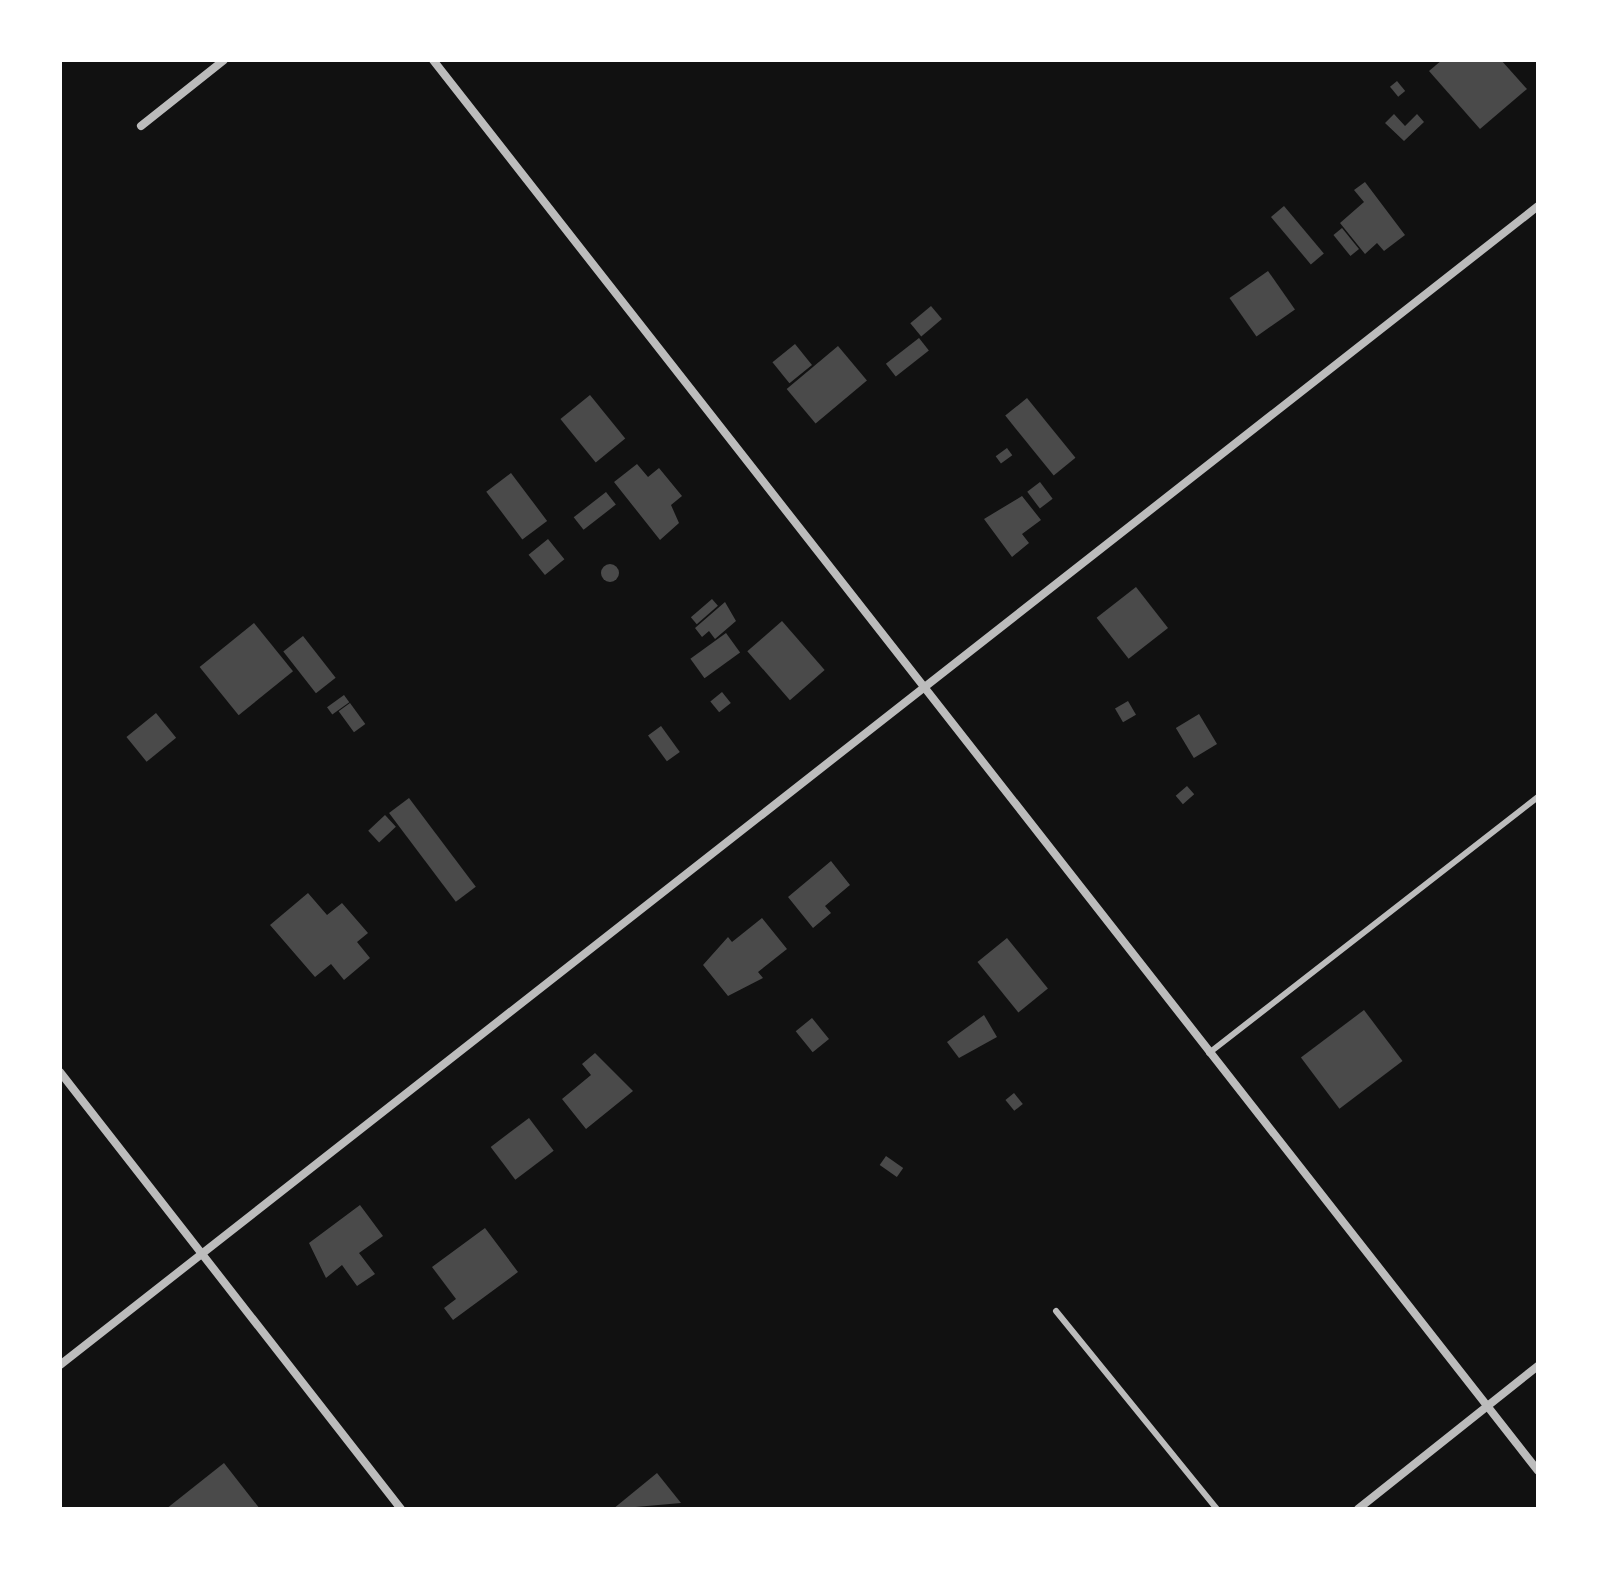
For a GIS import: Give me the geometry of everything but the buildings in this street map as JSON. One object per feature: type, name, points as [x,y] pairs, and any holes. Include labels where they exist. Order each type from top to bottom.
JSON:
[{"type":"street","points":[[141,126],[224,60]]},
{"type":"street","points":[[433,60],[1538,1471]]},
{"type":"street","points":[[60,1365],[1538,206]]},
{"type":"street","points":[[60,1072],[401,1509]]},
{"type":"street","points":[[1358,1509],[1538,1366]]},
{"type":"lane","points":[[1208,1053],[1538,797]]},
{"type":"lane","points":[[1056,1311],[1217,1509]]}]
